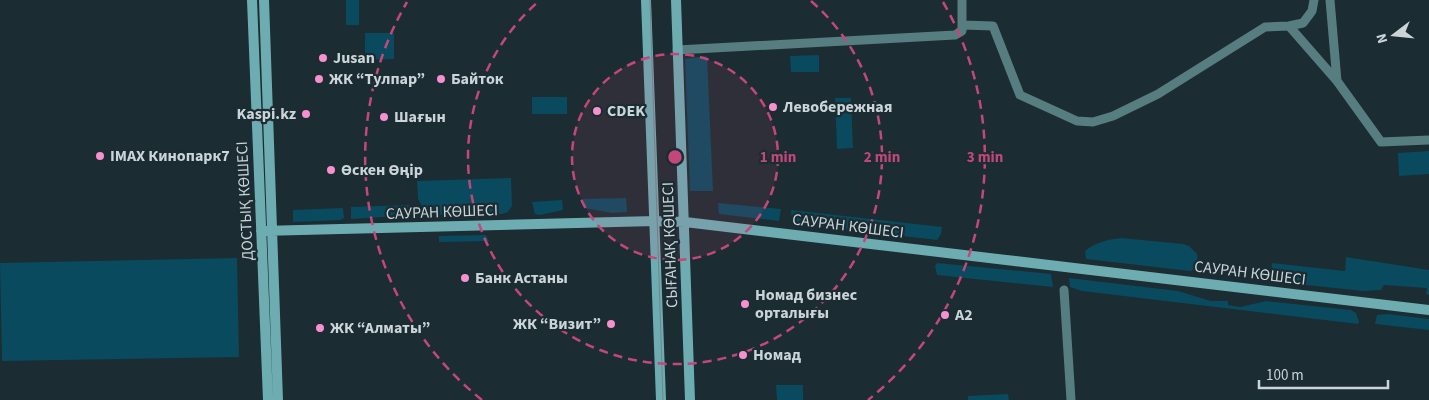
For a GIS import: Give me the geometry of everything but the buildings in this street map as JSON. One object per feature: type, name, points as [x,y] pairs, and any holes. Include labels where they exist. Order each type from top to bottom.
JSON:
[{"type":"street","name":"ДОСТЫҚ КӨШЕСІ","points":[[252,0],[268,400]]},
{"type":"street","name":"ДОСТЫҚ КӨШЕСІ","points":[[264,0],[278,400]]},
{"type":"street","name":"СЫҒАНАҚ КӨШЕСІ","points":[[646,0],[660,400]]},
{"type":"street","name":"СЫҒАНАҚ КӨШЕСІ","points":[[676,0],[690,400]]},
{"type":"street","points":[[677,50],[955,35],[962,31],[962,0]]},
{"type":"street","points":[[963,25],[993,26],[1020,95],[1077,121],[1093,122],[1114,116],[1158,94],[1265,27],[1289,26],[1303,23],[1312,11],[1314,0]]},
{"type":"street","points":[[1330,0],[1337,81]]},
{"type":"street","points":[[1289,26],[1337,81],[1381,142],[1429,140]]},
{"type":"street","name":"САУРАН КӨШЕСІ","points":[[261,231],[655,221],[685,222],[1429,310]]},
{"type":"street","points":[[1064,290],[1071,400]]},
{"type":"shaded area","points":[[346,0],[359,0],[359,25],[346,25]]},
{"type":"shaded area","points":[[365,33],[394,33],[394,59],[365,60]]},
{"type":"shaded area","points":[[819,55],[819,72],[791,72],[790,56]]},
{"type":"shaded area","points":[[707,56],[713,191],[690,191],[685,59]]},
{"type":"shaded area","points":[[532,97],[567,97],[567,114],[532,114]]},
{"type":"shaded area","points":[[835,98],[851,98],[853,148],[837,149]]},
{"type":"shaded area","points":[[1429,151],[1429,174],[1399,176],[1398,153]]},
{"type":"shaded area","points":[[511,178],[512,206],[508,212],[502,214],[427,215],[418,199],[417,181]]},
{"type":"shaded area","points":[[626,198],[627,212],[613,213],[584,208],[583,199]]},
{"type":"shaded area","points":[[562,200],[563,210],[540,215],[535,214],[532,202]]},
{"type":"shaded area","points":[[718,203],[781,209],[779,221],[719,214]]},
{"type":"shaded area","points":[[409,205],[406,212],[399,216],[351,219],[351,207]]},
{"type":"shaded area","points":[[343,208],[344,218],[340,220],[293,222],[293,210]]},
{"type":"shaded area","points":[[791,210],[942,227],[941,234],[937,240],[792,223]]},
{"type":"shaded area","points":[[486,235],[489,241],[439,242],[439,236]]},
{"type":"shaded area","points":[[1121,238],[1189,246],[1197,254],[1198,262],[1196,269],[1190,271],[1086,259],[1085,251],[1093,245]]},
{"type":"shaded area","points":[[1346,257],[1429,270],[1429,295],[1426,294],[1427,288],[1384,285],[1381,290],[1363,291],[1278,282],[1273,280],[1271,275],[1272,263],[1345,271]]},
{"type":"shaded area","points":[[237,258],[239,357],[2,361],[0,263]]},
{"type":"shaded area","points":[[937,263],[1051,274],[1053,287],[937,275],[935,266]]},
{"type":"shaded area","points":[[1069,278],[1178,291],[1211,301],[1228,301],[1228,305],[1240,307],[1266,301],[1351,310],[1356,313],[1359,322],[1358,324],[1082,291],[1070,287]]},
{"type":"shaded area","points":[[1388,314],[1429,319],[1429,330],[1375,324],[1377,315]]},
{"type":"shaded area","points":[[776,385],[803,385],[803,400],[777,400]]},
{"type":"shaded area","points":[[1008,394],[1009,400],[968,400],[968,396]]},
{"type":"tram line","points":[[650,0],[663,400]]},
{"type":"place","name":"Jusan","points":[[323,58]]},
{"type":"place","name":"ЖК “Тулпар”","points":[[319,79]]},
{"type":"place","name":"Байток","points":[[441,79]]},
{"type":"place","name":"Левобережная","points":[[773,107]]},
{"type":"place","name":"CDEK","points":[[597,111]]},
{"type":"place","name":"Kaspi.kz","points":[[306,114]]},
{"type":"place","name":"Шағын","points":[[384,117]]},
{"type":"place","name":"IMAX Кинопарк7","points":[[100,156]]},
{"type":"place","name":"Өскен Өңір","points":[[331,170]]},
{"type":"place","name":"Банк Астаны","points":[[465,278]]},
{"type":"place","name":"Номад бизнес орталығы","points":[[745,304]]},
{"type":"place","name":"А2","points":[[945,315]]},
{"type":"place","name":"ЖК “Визит”","points":[[611,324]]},
{"type":"place","name":"ЖК “Алматы”","points":[[320,328]]},
{"type":"place","name":"Номад","points":[[743,355]]}]
